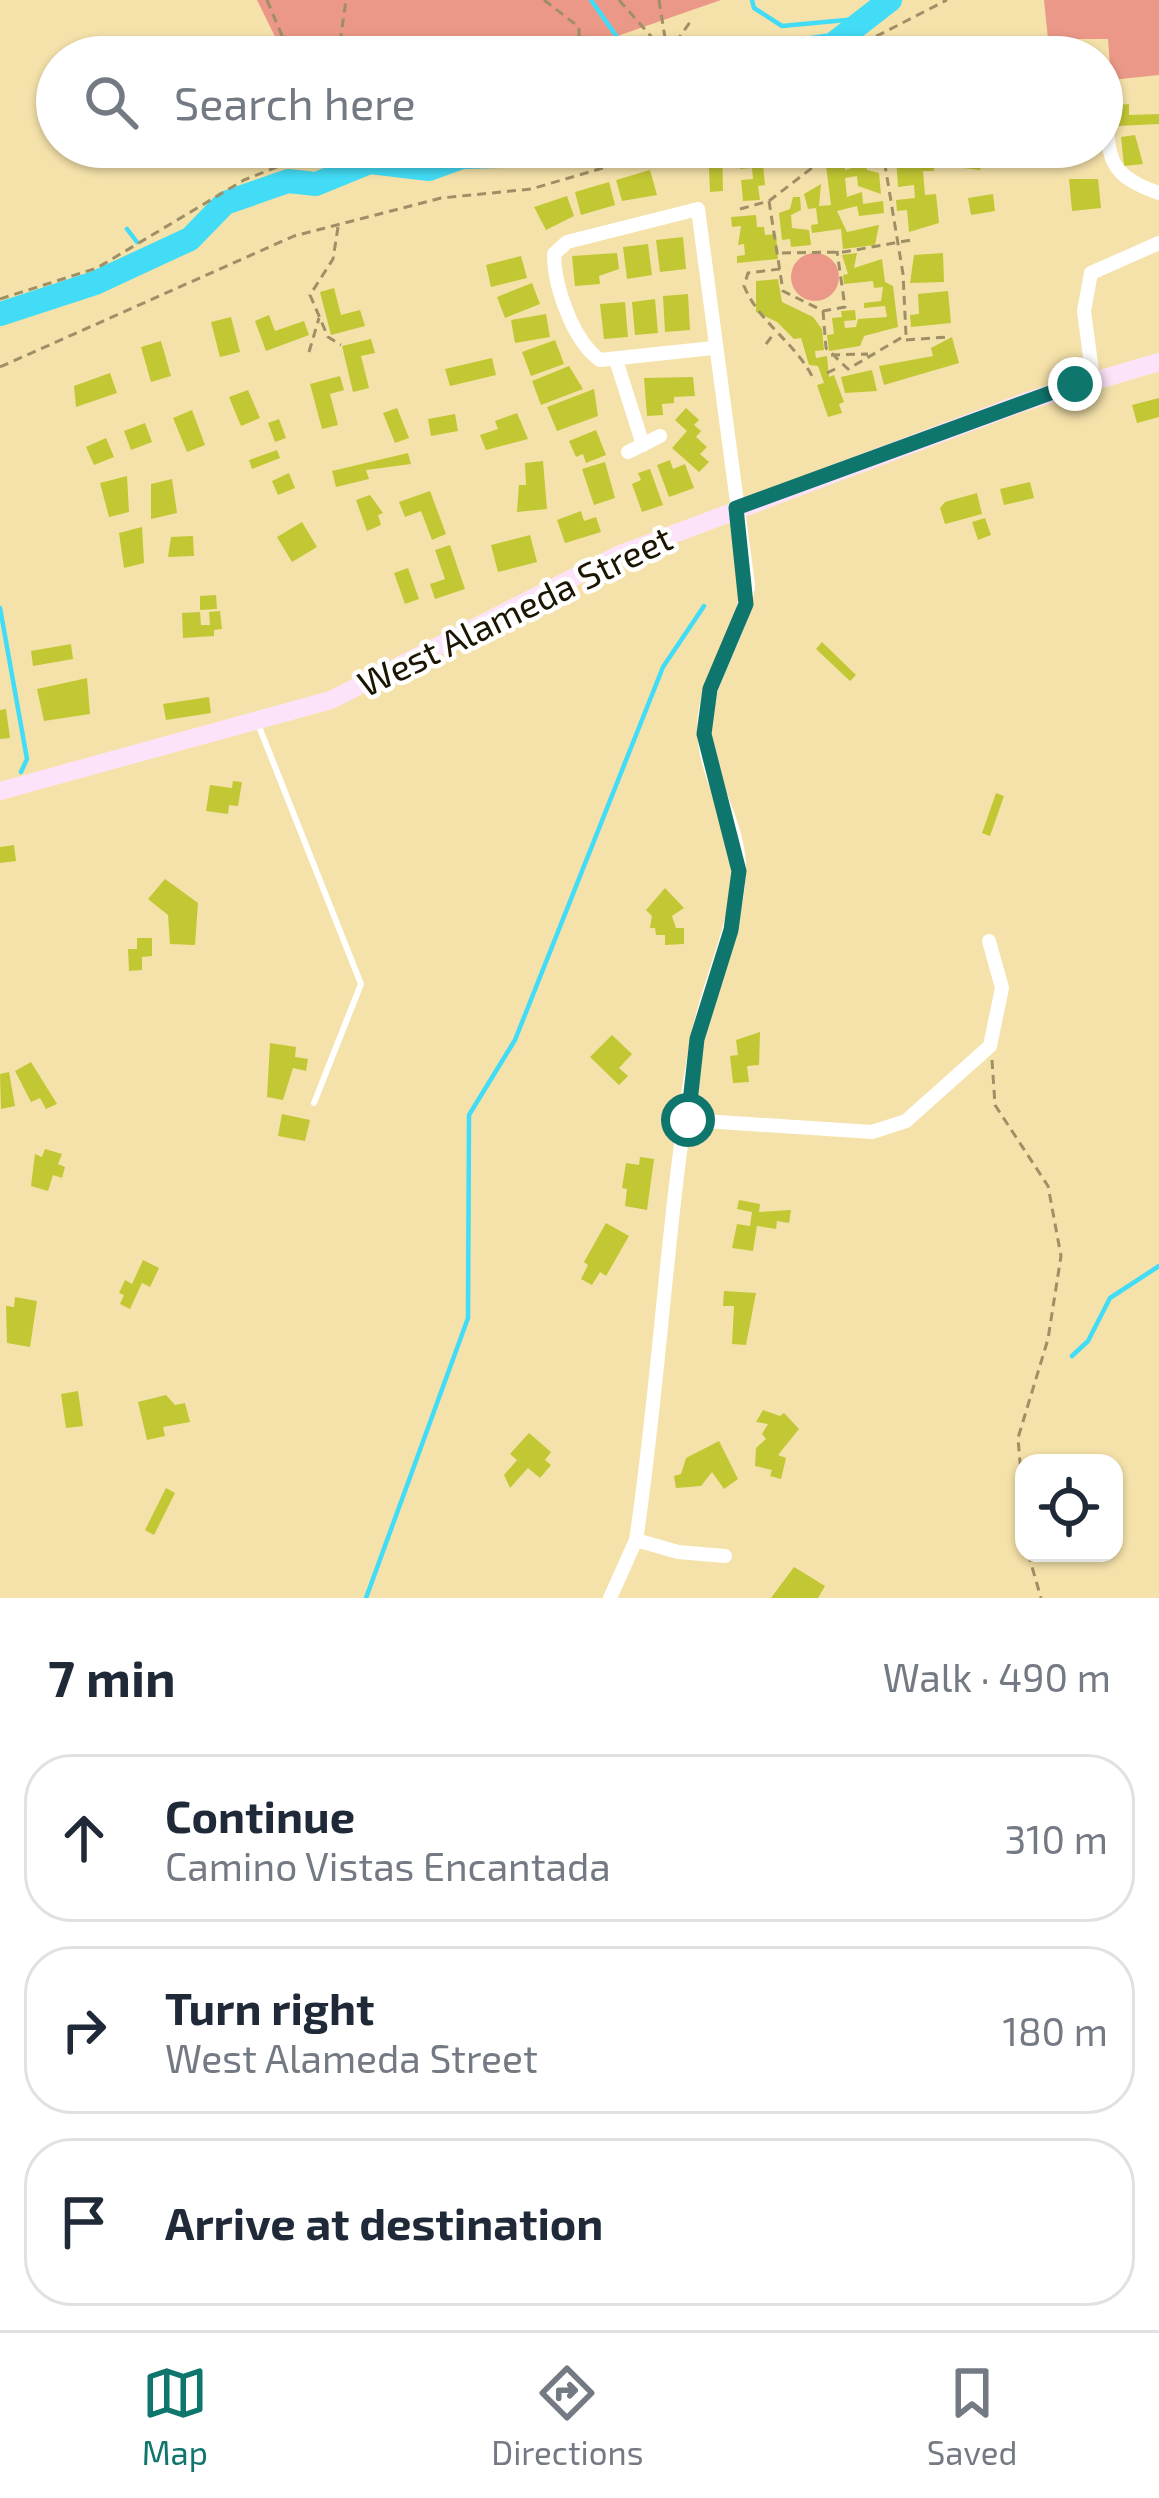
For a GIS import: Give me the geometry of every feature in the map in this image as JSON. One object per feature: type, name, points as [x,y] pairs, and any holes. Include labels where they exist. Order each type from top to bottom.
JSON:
[{"type":"street","points":[[1115,168],[1129,183],[1159,193]]},
{"type":"street","points":[[610,1598],[636,1540],[697,1039],[731,930],[739,871],[704,734],[710,689],[746,604],[698,209],[567,242],[554,254],[554,273],[585,350],[599,360],[713,348]]},
{"type":"street","points":[[1093,379],[1084,311],[1091,273],[1159,243]]},
{"type":"street","points":[[616,360],[644,445]]},
{"type":"street","name":"West Alameda Street","points":[[0,791],[258,724],[361,687],[556,583],[736,508],[1093,379],[1159,362]]},
{"type":"street","points":[[628,452],[660,436]]},
{"type":"street","points":[[688,1120],[872,1132],[906,1121],[990,1046],[1002,988],[989,941]]},
{"type":"street","points":[[636,1540],[677,1552],[725,1556]]},
{"type":"lane","points":[[258,724],[361,984],[314,1103]]},
{"type":"path","points":[[267,0],[283,36]]},
{"type":"path","points":[[341,36],[346,0]]},
{"type":"path","points":[[544,0],[579,27],[579,36]]},
{"type":"path","points":[[619,0],[648,36]]},
{"type":"path","points":[[659,0],[665,36]]},
{"type":"path","points":[[877,36],[947,0]]},
{"type":"path","points":[[680,36],[690,22]]},
{"type":"path","points":[[0,299],[97,268],[244,180],[274,168]]},
{"type":"path","points":[[0,367],[258,250],[441,198],[530,189],[602,168]]},
{"type":"path","points":[[740,208],[770,201],[809,168]]},
{"type":"path","points":[[885,168],[898,245],[904,340]]},
{"type":"path","points":[[770,201],[783,291],[823,311],[845,307],[837,251]]},
{"type":"path","points":[[337,226],[340,236],[333,259],[310,295],[328,337],[341,345]]},
{"type":"path","points":[[780,253],[898,245],[911,240]]},
{"type":"path","points":[[782,268],[748,273],[744,286],[756,315],[801,354],[813,378]]},
{"type":"path","points":[[823,311],[831,356],[840,366]]},
{"type":"path","points":[[309,352],[319,316]]},
{"type":"path","points":[[766,344],[774,334]]},
{"type":"path","points":[[827,373],[840,366],[856,366],[870,354],[904,340],[947,337]]},
{"type":"path","points":[[831,356],[870,354]]},
{"type":"path","points":[[990,1046],[995,1105],[1048,1186],[1061,1256],[1048,1340],[1018,1438],[1019,1454]]},
{"type":"path","points":[[1031,1562],[1041,1598]]},
{"type":"shaded area","points":[[257,0],[721,0],[617,36],[275,36]]},
{"type":"shaded area","points":[[1044,0],[1159,0],[1159,75],[1123,79],[1123,36],[1048,36]]},
{"type":"shaded area","points":[[815,253],[832,260],[839,277],[832,294],[815,301],[798,294],[791,277],[798,260]]},
{"type":"building","points":[[1123,104],[1129,104],[1129,115],[1159,114],[1159,124],[1123,126]]},
{"type":"building","points":[[1135,135],[1143,164],[1124,166],[1123,137]]},
{"type":"building","points":[[709,168],[722,168],[723,191],[710,192]]},
{"type":"building","points":[[752,168],[763,168],[760,200],[743,201],[741,180],[753,179]]},
{"type":"building","points":[[826,168],[867,168],[879,173],[881,194],[858,186],[857,176],[845,178],[847,197],[862,192],[863,204],[883,201],[884,213],[859,216],[857,206],[837,211],[847,232],[879,225],[875,245],[843,249],[841,229],[812,233],[811,225],[818,224],[816,208],[808,209],[804,194],[821,184],[819,206],[831,205]]},
{"type":"building","points":[[897,168],[934,168],[923,171],[925,195],[936,194],[939,223],[909,232],[907,210],[897,211],[896,200],[915,198],[914,185],[898,187]]},
{"type":"building","points":[[650,170],[657,195],[622,201],[616,180]]},
{"type":"building","points":[[1069,179],[1098,179],[1101,208],[1072,211]]},
{"type":"building","points":[[609,182],[615,205],[581,215],[575,192]]},
{"type":"building","points":[[993,194],[995,211],[971,215],[968,198]]},
{"type":"building","points":[[567,196],[574,216],[546,230],[534,207]]},
{"type":"building","points":[[793,197],[800,197],[801,210],[791,215],[792,228],[809,230],[811,245],[791,247],[790,239],[782,240],[779,213],[790,209]]},
{"type":"building","points":[[756,215],[757,227],[764,227],[765,235],[776,234],[778,259],[737,263],[737,256],[745,255],[744,244],[738,245],[741,226],[732,227],[731,217]]},
{"type":"building","points":[[683,237],[686,269],[660,272],[656,240]]},
{"type":"building","points":[[648,244],[652,275],[627,279],[623,247]]},
{"type":"building","points":[[617,253],[619,269],[599,276],[600,284],[575,286],[572,256]]},
{"type":"building","points":[[857,253],[854,268],[882,259],[885,282],[893,286],[898,327],[864,336],[860,346],[829,351],[832,318],[842,317],[841,311],[855,310],[856,320],[844,321],[845,328],[856,327],[858,319],[887,317],[885,306],[864,308],[864,303],[881,301],[883,287],[874,288],[873,281],[844,284],[843,275],[848,274],[842,255]]},
{"type":"building","points":[[943,253],[944,282],[910,283],[914,255]]},
{"type":"building","points":[[521,256],[527,278],[491,287],[486,265]]},
{"type":"building","points":[[778,279],[782,302],[813,317],[822,329],[824,350],[815,351],[816,358],[827,356],[829,377],[834,375],[844,402],[839,404],[842,413],[828,417],[817,385],[824,383],[818,366],[809,365],[801,338],[794,339],[777,322],[756,312],[756,281]]},
{"type":"building","points":[[532,283],[540,304],[505,318],[497,297]]},
{"type":"building","points":[[334,288],[341,315],[360,310],[365,326],[331,335],[320,292]]},
{"type":"building","points":[[948,291],[951,323],[911,327],[910,315],[919,314],[918,294]]},
{"type":"building","points":[[688,294],[690,330],[665,332],[663,296]]},
{"type":"building","points":[[655,299],[658,333],[635,335],[632,302]]},
{"type":"building","points":[[625,302],[628,337],[604,339],[600,304]]},
{"type":"building","points":[[546,314],[550,337],[515,343],[511,320]]},
{"type":"building","points":[[269,315],[275,331],[304,321],[309,335],[266,351],[255,321]]},
{"type":"building","points":[[231,317],[240,352],[220,357],[211,322]]},
{"type":"building","points":[[952,337],[959,363],[884,385],[879,366],[933,356],[931,348]]},
{"type":"building","points":[[371,339],[375,353],[361,356],[369,388],[353,392],[342,346]]},
{"type":"building","points":[[555,340],[564,364],[531,376],[522,352]]},
{"type":"building","points":[[161,341],[171,376],[151,382],[141,347]]},
{"type":"building","points":[[492,358],[496,375],[450,386],[445,369]]},
{"type":"building","points":[[569,366],[583,389],[541,405],[532,381]]},
{"type":"building","points":[[872,370],[877,391],[845,393],[841,377]]},
{"type":"building","points":[[110,373],[117,393],[76,407],[74,386]]},
{"type":"building","points":[[340,376],[344,390],[330,394],[338,425],[322,429],[310,384]]},
{"type":"building","points":[[693,377],[695,396],[674,397],[674,403],[662,404],[663,415],[647,416],[644,378]]},
{"type":"building","points":[[594,389],[598,416],[557,431],[547,407]]},
{"type":"building","points":[[248,390],[260,418],[241,426],[229,397]]},
{"type":"building","points":[[1159,398],[1159,417],[1137,423],[1132,405]]},
{"type":"building","points":[[397,408],[409,438],[395,443],[383,413]]},
{"type":"building","points":[[686,408],[699,420],[694,425],[701,431],[696,437],[707,447],[700,454],[709,462],[699,472],[672,448],[687,431],[675,420]]},
{"type":"building","points":[[192,410],[205,445],[187,452],[173,418]]},
{"type":"building","points":[[517,413],[528,439],[486,450],[480,435],[498,429],[495,421]]},
{"type":"building","points":[[455,414],[458,431],[431,436],[428,419]]},
{"type":"building","points":[[279,419],[286,438],[275,442],[268,423]]},
{"type":"building","points":[[145,423],[152,442],[131,450],[124,431]]},
{"type":"building","points":[[596,430],[606,455],[586,463],[583,454],[576,457],[569,441]]},
{"type":"building","points":[[106,438],[114,457],[94,465],[86,447]]},
{"type":"building","points":[[277,450],[280,458],[252,469],[249,460]]},
{"type":"building","points":[[408,453],[411,464],[366,470],[369,479],[336,487],[332,471]]},
{"type":"building","points":[[670,460],[673,469],[685,464],[694,488],[669,497],[657,465]]},
{"type":"building","points":[[543,461],[547,509],[517,512],[519,485],[526,485],[525,463]]},
{"type":"building","points":[[605,462],[615,498],[594,505],[582,469]]},
{"type":"building","points":[[650,469],[663,505],[642,512],[632,484],[641,480],[638,473]]},
{"type":"building","points":[[289,473],[295,488],[278,495],[272,481]]},
{"type":"building","points":[[127,476],[129,512],[109,517],[100,483]]},
{"type":"building","points":[[172,479],[177,513],[151,519],[151,484]]},
{"type":"building","points":[[1030,482],[1034,498],[1004,505],[1000,489]]},
{"type":"building","points":[[430,491],[446,534],[432,540],[421,511],[405,517],[399,502]]},
{"type":"building","points":[[977,493],[982,514],[945,524],[940,508],[945,502]]},
{"type":"building","points":[[370,495],[383,513],[378,515],[381,525],[367,531],[356,500]]},
{"type":"building","points":[[581,511],[584,521],[596,517],[601,532],[565,543],[557,520]]},
{"type":"building","points":[[985,518],[991,535],[978,540],[972,522]]},
{"type":"building","points":[[302,522],[317,547],[292,562],[277,537]]},
{"type":"building","points":[[142,527],[144,563],[124,568],[119,533]]},
{"type":"building","points":[[530,535],[537,562],[498,572],[491,545]]},
{"type":"building","points":[[193,536],[194,556],[168,557],[171,537]]},
{"type":"building","points":[[450,545],[465,589],[435,599],[430,584],[445,579],[435,550]]},
{"type":"building","points":[[408,568],[419,599],[405,604],[394,573]]},
{"type":"building","points":[[216,595],[217,609],[200,610],[200,596]]},
{"type":"building","points":[[220,611],[222,629],[214,630],[214,636],[183,638],[182,613],[200,612],[201,625],[210,625],[209,612]]},
{"type":"building","points":[[822,642],[856,675],[850,681],[816,649]]},
{"type":"building","points":[[71,644],[73,659],[33,666],[31,651]]},
{"type":"building","points":[[87,678],[90,714],[44,721],[37,689]]},
{"type":"building","points":[[209,697],[211,713],[166,720],[163,704]]},
{"type":"building","points":[[6,709],[10,738],[0,739],[0,710]]},
{"type":"building","points":[[233,781],[242,782],[238,806],[229,805],[228,814],[206,811],[210,785],[232,788]]},
{"type":"building","points":[[996,793],[1004,796],[990,836],[982,833]]},
{"type":"building","points":[[14,845],[16,861],[0,863],[0,847]]},
{"type":"building","points":[[165,879],[198,903],[195,945],[170,944],[168,915],[148,899]]},
{"type":"building","points":[[665,888],[684,908],[672,916],[676,928],[684,928],[684,944],[665,945],[665,935],[656,935],[655,928],[650,928],[652,916],[646,910]]},
{"type":"building","points":[[137,938],[152,938],[152,956],[142,957],[142,970],[129,971],[128,949],[137,949]]},
{"type":"building","points":[[760,1032],[759,1065],[747,1066],[749,1082],[733,1083],[730,1056],[738,1055],[736,1040]]},
{"type":"building","points":[[612,1035],[632,1054],[619,1068],[628,1076],[619,1085],[590,1057]]},
{"type":"building","points":[[270,1043],[296,1047],[295,1057],[308,1059],[306,1071],[293,1068],[283,1100],[267,1097]]},
{"type":"building","points":[[31,1062],[57,1104],[46,1109],[40,1098],[31,1102],[15,1071]]},
{"type":"building","points":[[9,1072],[15,1106],[1,1109],[0,1074]]},
{"type":"building","points":[[282,1114],[310,1120],[305,1141],[278,1136]]},
{"type":"building","points":[[45,1149],[62,1154],[58,1164],[65,1167],[62,1178],[53,1175],[48,1191],[31,1186],[35,1154],[42,1157]]},
{"type":"building","points":[[640,1157],[654,1159],[647,1210],[625,1206],[627,1189],[622,1188],[626,1163],[639,1165]]},
{"type":"building","points":[[739,1200],[760,1204],[759,1212],[791,1210],[789,1223],[777,1221],[776,1229],[757,1226],[753,1251],[732,1248],[737,1224],[750,1226],[752,1212],[737,1209]]},
{"type":"building","points":[[606,1223],[629,1236],[606,1276],[600,1272],[592,1285],[581,1279],[588,1265],[584,1262]]},
{"type":"building","points":[[143,1260],[159,1268],[150,1287],[142,1283],[130,1309],[120,1304],[124,1295],[119,1293],[125,1280],[132,1284]]},
{"type":"building","points":[[724,1291],[756,1293],[746,1345],[732,1344],[734,1306],[723,1306]]},
{"type":"building","points":[[15,1297],[37,1301],[30,1347],[7,1343],[6,1306],[14,1307]]},
{"type":"building","points":[[78,1391],[83,1426],[66,1428],[61,1394]]},
{"type":"building","points":[[166,1395],[175,1405],[185,1403],[190,1422],[163,1427],[165,1436],[147,1440],[138,1402]]},
{"type":"building","points":[[763,1410],[784,1413],[799,1429],[778,1455],[786,1458],[781,1479],[770,1476],[772,1470],[755,1466],[756,1448],[766,1439],[762,1434],[768,1424],[756,1422]]},
{"type":"building","points":[[529,1433],[551,1452],[545,1460],[551,1465],[540,1478],[528,1468],[510,1488],[504,1475],[517,1460],[510,1454]]},
{"type":"building","points":[[719,1441],[738,1479],[724,1489],[712,1472],[701,1486],[676,1488],[674,1476],[681,1474],[686,1458]]},
{"type":"building","points":[[166,1488],[175,1493],[154,1535],[145,1530]]},
{"type":"building","points":[[794,1567],[825,1586],[818,1598],[771,1598]]},
{"type":"waterway","points":[[591,0],[616,36]]},
{"type":"waterway","points":[[752,0],[754,8],[782,26],[867,18]]},
{"type":"waterway","points":[[844,36],[890,0]]},
{"type":"waterway","points":[[0,314],[95,283],[190,239],[225,203],[288,181],[316,184],[355,168]]},
{"type":"waterway","points":[[421,168],[432,168]]},
{"type":"waterway","points":[[127,229],[137,242]]},
{"type":"waterway","points":[[366,1598],[468,1318],[469,1115],[515,1040],[663,667],[704,606]]},
{"type":"waterway","points":[[0,608],[27,759],[21,772]]},
{"type":"waterway","points":[[1072,1356],[1088,1341],[1110,1298],[1159,1266]]},
{"type":"route","points":[[688,1120],[697,1039],[731,930],[739,871],[736,846],[711,780],[704,734],[710,689],[746,604],[748,585],[736,508],[1075,384]]}]
